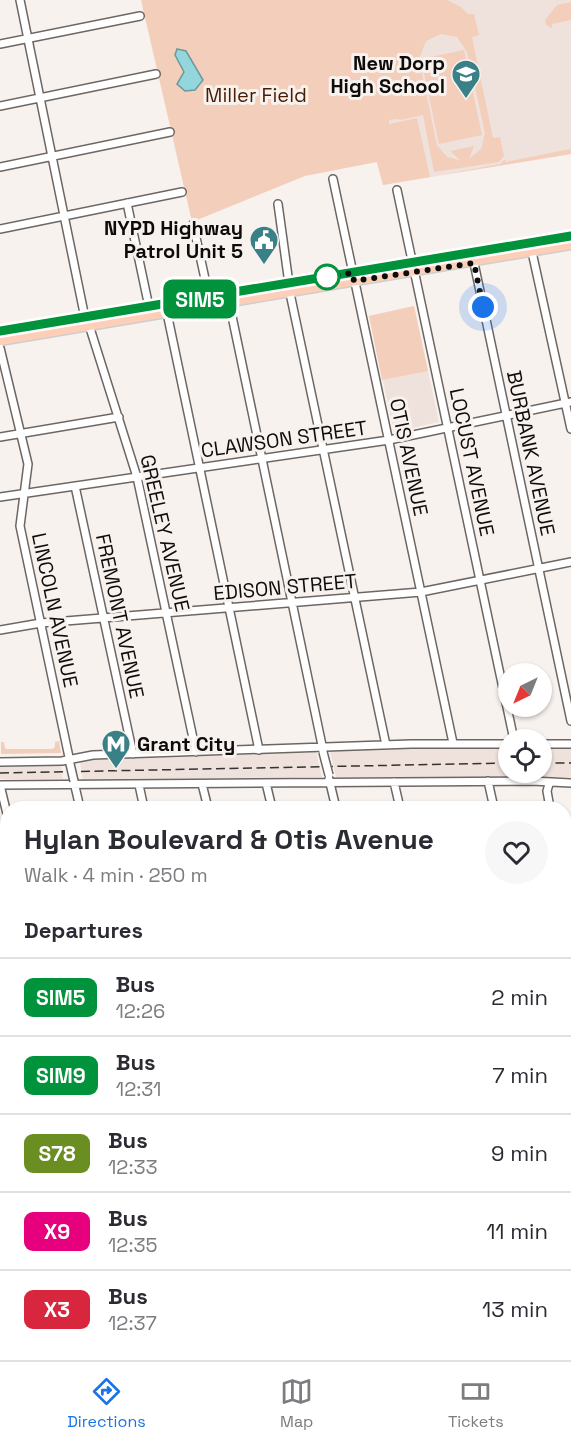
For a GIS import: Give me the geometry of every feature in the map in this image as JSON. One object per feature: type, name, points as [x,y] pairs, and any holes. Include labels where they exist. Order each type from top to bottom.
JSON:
[{"type":"main road","points":[[0,341],[148,307],[209,297],[254,294],[290,288],[353,277],[412,262],[571,236]]},
{"type":"main road","points":[[353,277],[414,272],[571,245]]},
{"type":"main road","points":[[471,253],[474,263]]},
{"type":"main road","points":[[0,331],[167,312],[229,302],[254,294]]},
{"type":"street","name":"GREELEY AVENUE","points":[[20,0],[87,322],[137,477],[196,752]]},
{"type":"street","points":[[0,44],[140,16]]},
{"type":"street","points":[[0,106],[156,74]]},
{"type":"street","points":[[0,167],[170,132]]},
{"type":"street","name":"OTIS AVENUE","points":[[333,179],[453,743]]},
{"type":"street","name":"LOCUST AVENUE","points":[[397,190],[512,729]]},
{"type":"street","points":[[0,229],[182,192]]},
{"type":"street","points":[[127,203],[148,307]]},
{"type":"street","points":[[278,204],[290,288],[386,745]]},
{"type":"street","points":[[193,224],[209,297]]},
{"type":"street","points":[[532,252],[568,402],[571,429]]},
{"type":"street","name":"BURBANK AVENUE","points":[[474,263],[571,721]]},
{"type":"street","points":[[229,302],[334,801]]},
{"type":"street","points":[[167,312],[259,750]]},
{"type":"street","name":"LINCOLN AVENUE","points":[[0,348],[4,377],[22,433],[28,465],[20,526],[79,801]]},
{"type":"street","name":"CLAWSON STREET","points":[[0,497],[389,440],[568,402]]},
{"type":"street","points":[[0,437],[119,417]]},
{"type":"street","name":"FREMONT AVENUE","points":[[75,486],[133,754]]},
{"type":"street","name":"EDISON STREET","points":[[0,630],[41,623],[421,592],[571,562]]},
{"type":"street","points":[[0,762],[70,762],[93,755],[323,750],[453,743],[498,744]]},
{"type":"street","points":[[552,744],[571,744]]},
{"type":"street","points":[[4,801],[0,785],[266,783],[329,779],[394,782],[571,783]]},
{"type":"street","points":[[488,781],[492,801]]},
{"type":"street","points":[[394,782],[398,801]]},
{"type":"street","points":[[266,783],[270,801]]},
{"type":"street","points":[[202,784],[206,801]]},
{"type":"street","points":[[549,784],[547,791],[549,801]]},
{"type":"street","points":[[139,785],[142,801]]},
{"type":"shaded area","name":"New Dorp High School","points":[[331,0],[571,0],[571,154],[383,185]]},
{"type":"shaded area","points":[[414,306],[439,422],[394,432],[369,316]]},
{"type":"shaded area","points":[[498,748],[498,777],[336,777],[330,751]]},
{"type":"shaded area","points":[[552,748],[571,748],[571,777],[552,777]]},
{"type":"shaded area","points":[[316,752],[322,777],[83,780],[80,762],[92,760]]},
{"type":"shaded area","points":[[61,766],[63,779],[0,779],[0,767]]},
{"type":"green space","name":"Miller Field","points":[[141,0],[447,0],[461,7],[468,14],[474,14],[479,35],[472,37],[493,138],[500,137],[504,156],[499,162],[434,172],[423,115],[389,120],[389,124],[417,118],[430,177],[383,185],[377,162],[305,176],[192,222]],"holes":[[[441,34],[457,37],[467,52],[485,133],[481,149],[469,159],[474,146],[450,151],[460,160],[447,157],[437,145],[419,59],[426,41]]]},
{"type":"green space","points":[[571,2],[571,20],[552,24],[552,28],[546,25],[545,20],[557,5]]},
{"type":"green space","points":[[464,50],[482,135],[439,144],[421,59]]},
{"type":"green space","points":[[570,149],[571,154],[436,176],[500,164],[505,159],[506,162]]},
{"type":"green space","points":[[414,306],[428,371],[382,380],[369,316]]},
{"type":"green space","points":[[59,741],[61,753],[1,754],[1,742],[4,742],[7,749],[52,749],[55,747],[55,742]]},
{"type":"water","points":[[177,49],[186,51],[203,80],[195,90],[185,91],[177,84],[184,72],[175,55]]},
{"type":"railway","points":[[0,773],[498,763]]},
{"type":"railway","points":[[552,763],[571,763]]},
{"type":"bus line","name":"SIM5","points":[[0,331],[571,236]]},
{"type":"place","name":"New Dorp High School","points":[[466,100]]},
{"type":"place","name":"NYPD Highway Patrol Unit 5","points":[[264,266]]},
{"type":"place","name":"Grant City","points":[[116,770]]},
{"type":"route","points":[[327,277],[352,273],[354,281],[474,263],[483,307]]}]
